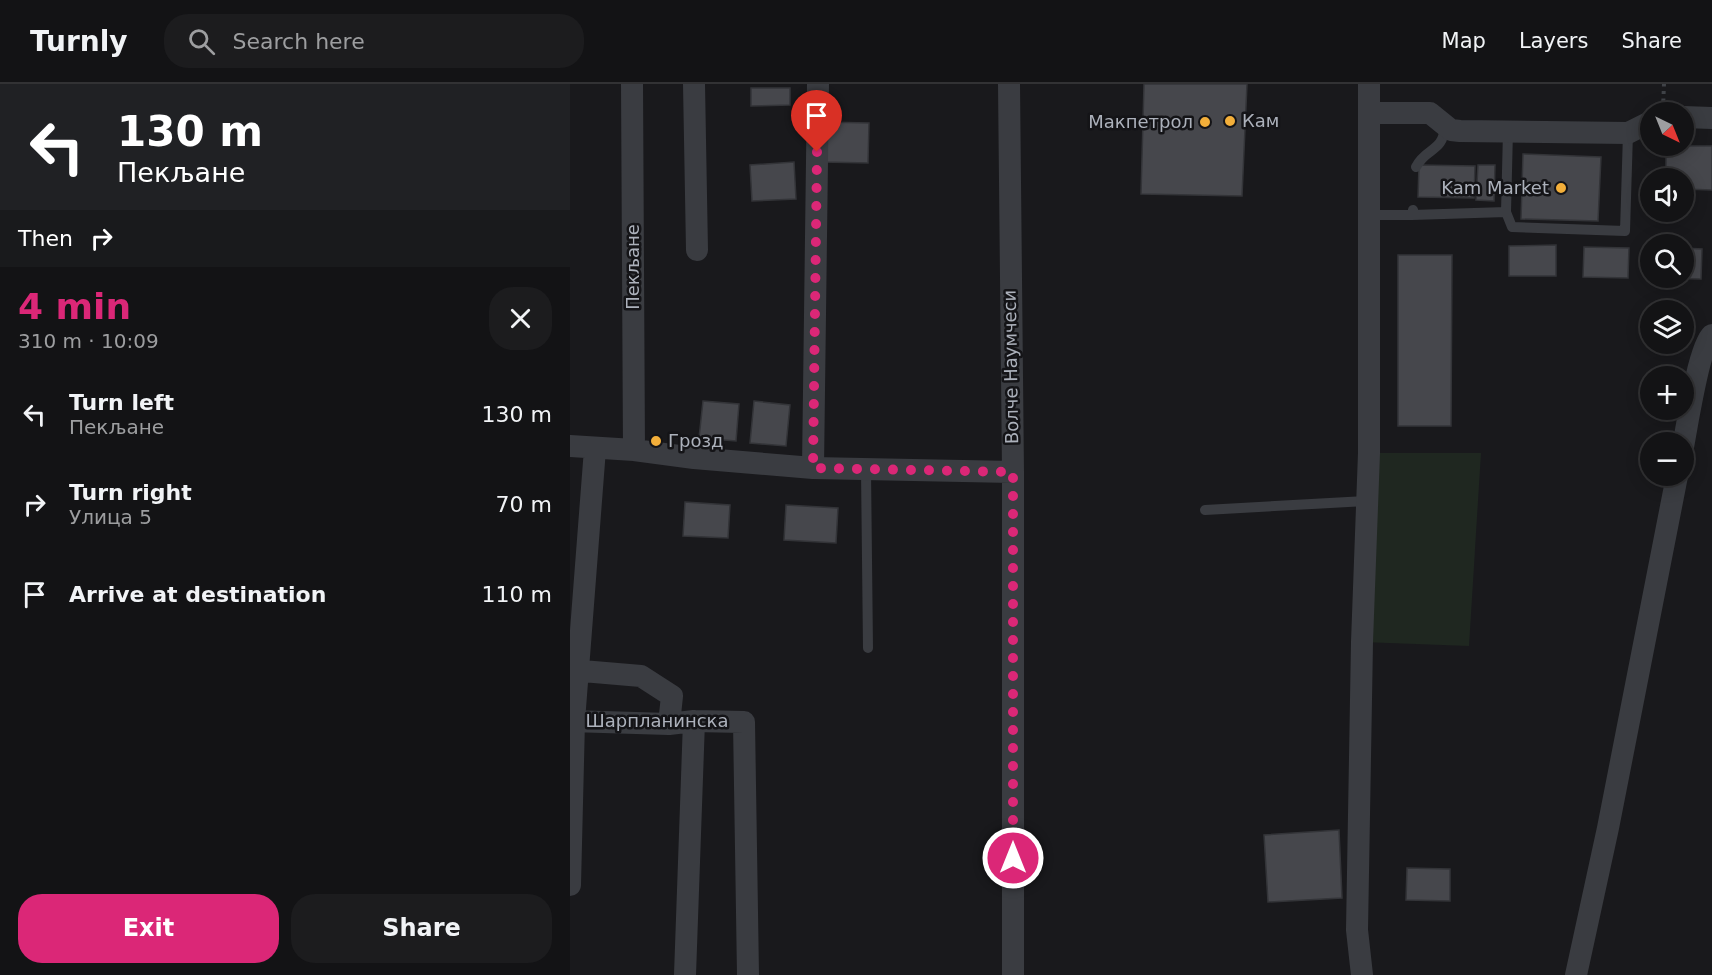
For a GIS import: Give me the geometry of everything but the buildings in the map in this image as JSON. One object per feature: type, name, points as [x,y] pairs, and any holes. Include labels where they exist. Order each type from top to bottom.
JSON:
[{"type":"street","name":"Пекљане","points":[[632,84],[634,450]]},
{"type":"street","points":[[694,84],[697,249]]},
{"type":"street","points":[[813,468],[818,84]]},
{"type":"street","name":"Волче Наумчеси","points":[[1009,84],[1013,472],[1013,975]]},
{"type":"street","points":[[1362,975],[1357,930],[1362,642],[1369,453],[1369,84]]},
{"type":"street","points":[[1369,113],[1430,113],[1451,130],[1460,131],[1628,133],[1640,127]]},
{"type":"street","points":[[1694,117],[1712,118]]},
{"type":"street","points":[[1686,432],[1701,356],[1707,339],[1712,335]]},
{"type":"street","points":[[570,446],[813,468],[1013,472]]},
{"type":"street","points":[[570,885],[573,670],[595,449]]},
{"type":"street","points":[[1576,975],[1608,828],[1675,486]]},
{"type":"street","points":[[573,670],[641,676],[672,696],[669,724]]},
{"type":"street","name":"Шарпланинска","points":[[572,721],[669,724],[694,721],[744,722],[748,975]]},
{"type":"street","points":[[685,975],[694,721]]},
{"type":"lane","points":[[1416,167],[1419,160],[1442,141],[1445,126]]},
{"type":"lane","points":[[1508,131],[1506,212],[1512,227],[1624,231],[1628,133]]},
{"type":"lane","points":[[1369,215],[1413,212],[1506,212]]},
{"type":"lane","points":[[866,470],[868,648]]},
{"type":"lane","points":[[1205,510],[1366,501]]},
{"type":"path","points":[[1663,102],[1664,84]]},
{"type":"shaded area","points":[[1369,453],[1481,453],[1469,646],[1362,642]]},
{"type":"place","name":"Кам","points":[[1230,121]]},
{"type":"place","name":"Макпетрол","points":[[1205,122]]},
{"type":"place","name":"Kam Market","points":[[1561,188]]},
{"type":"place","name":"Грозд","points":[[656,441]]},
{"type":"route","points":[[817,152],[813,468],[1013,472],[1013,858]]}]
